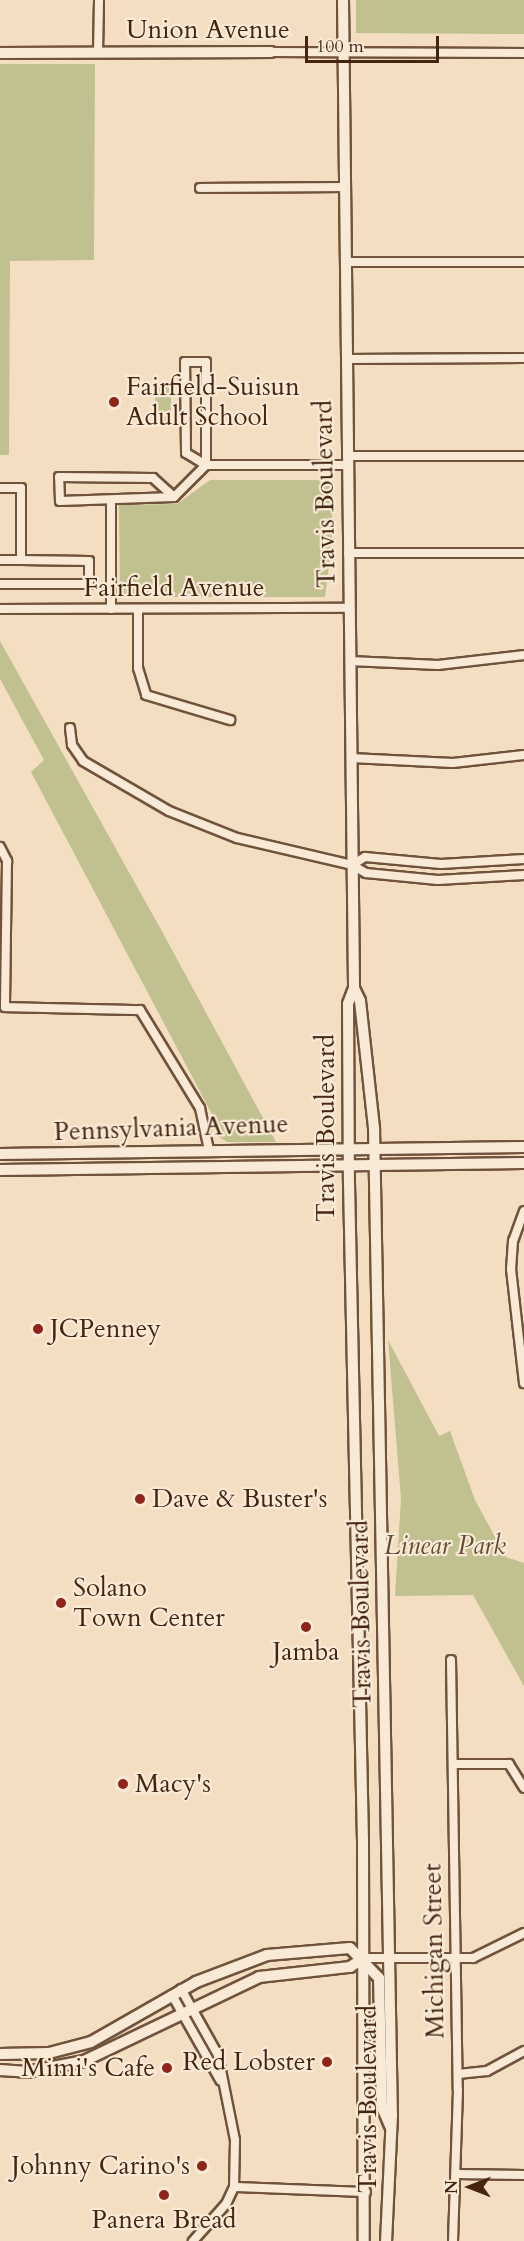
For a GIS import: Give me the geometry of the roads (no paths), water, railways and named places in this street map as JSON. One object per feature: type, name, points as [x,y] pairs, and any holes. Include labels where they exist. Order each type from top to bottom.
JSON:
[{"type":"main road","name":"Travis Boulevard","points":[[343,0],[354,988],[348,1004],[348,1167],[364,1958],[366,2192],[364,2241]]},
{"type":"main road","name":"Union Avenue","points":[[0,53],[272,52]]},
{"type":"main road","name":"Travis Boulevard","points":[[354,988],[360,1001],[373,1146],[393,2132],[386,2241]]},
{"type":"main road","name":"Pennsylvania Avenue","points":[[0,1154],[348,1146],[524,1147]]},
{"type":"main road","name":"Pennsylvania Avenue","points":[[0,1170],[348,1167],[524,1162]]},
{"type":"main road","points":[[0,2054],[49,2053],[91,2042],[176,1992],[289,1950],[350,1948],[364,1958],[379,1978],[382,2107],[393,2132]]},
{"type":"main road","points":[[0,2070],[27,2072],[84,2061],[186,2008],[259,1977],[350,1967],[364,1958]]},
{"type":"street","points":[[98,52],[99,0]]},
{"type":"street","name":"Union Avenue","points":[[272,52],[524,53]]},
{"type":"street","points":[[200,188],[344,187]]},
{"type":"street","points":[[345,262],[524,262]]},
{"type":"street","points":[[346,359],[524,358]]},
{"type":"street","points":[[174,497],[153,478],[59,477],[60,501],[174,497],[206,465],[206,362],[185,362],[186,453],[206,465],[524,456]]},
{"type":"street","points":[[0,488],[21,488],[21,560]]},
{"type":"street","points":[[111,501],[111,609]]},
{"type":"street","points":[[348,553],[524,553]]},
{"type":"street","points":[[0,560],[89,561],[88,584],[0,584]]},
{"type":"street","name":"Fairfield Avenue","points":[[0,609],[349,608]]},
{"type":"street","points":[[138,609],[138,668],[146,695],[230,720]]},
{"type":"street","points":[[350,661],[438,665],[524,655]]},
{"type":"street","points":[[70,728],[72,745],[83,761],[169,811],[248,841],[352,865],[366,873],[438,880],[524,875]]},
{"type":"street","points":[[351,758],[453,763],[524,755]]},
{"type":"street","points":[[0,847],[7,861],[5,1007],[140,1010],[200,1108],[209,1150]]},
{"type":"street","points":[[352,865],[365,857],[441,864],[524,859]]},
{"type":"street","points":[[524,1211],[511,1269],[524,1383]]},
{"type":"street","name":"Michigan Street","points":[[452,1660],[454,1958],[458,2074],[453,2241]]},
{"type":"street","points":[[453,1764],[509,1764],[524,1788]]},
{"type":"street","points":[[364,1958],[454,1958],[490,1952],[524,1933]]},
{"type":"street","points":[[176,1992],[223,2084],[236,2140],[234,2187],[226,2204],[193,2241]]},
{"type":"street","points":[[458,2074],[487,2071],[524,2051]]},
{"type":"street","points":[[456,2174],[524,2175]]},
{"type":"street","points":[[234,2187],[366,2192]]},
{"type":"place","name":"Fairfield-Suisun Adult School","points":[[114,402]]},
{"type":"place","name":"JCPenney","points":[[38,1329]]},
{"type":"place","name":"Dave & Buster's","points":[[140,1499]]},
{"type":"place","name":"Solano Town Center","points":[[61,1603]]},
{"type":"place","name":"Jamba","points":[[306,1627]]},
{"type":"place","name":"Macy's","points":[[123,1784]]},
{"type":"place","name":"Red Lobster","points":[[327,2062]]},
{"type":"place","name":"Mimi's Cafe","points":[[167,2068]]},
{"type":"place","name":"Johnny Carino's","points":[[202,2166]]},
{"type":"place","name":"Panera Bread","points":[[164,2195]]},
{"type":"park label","name":"Linear Park","points":[[445,1546]]}]
